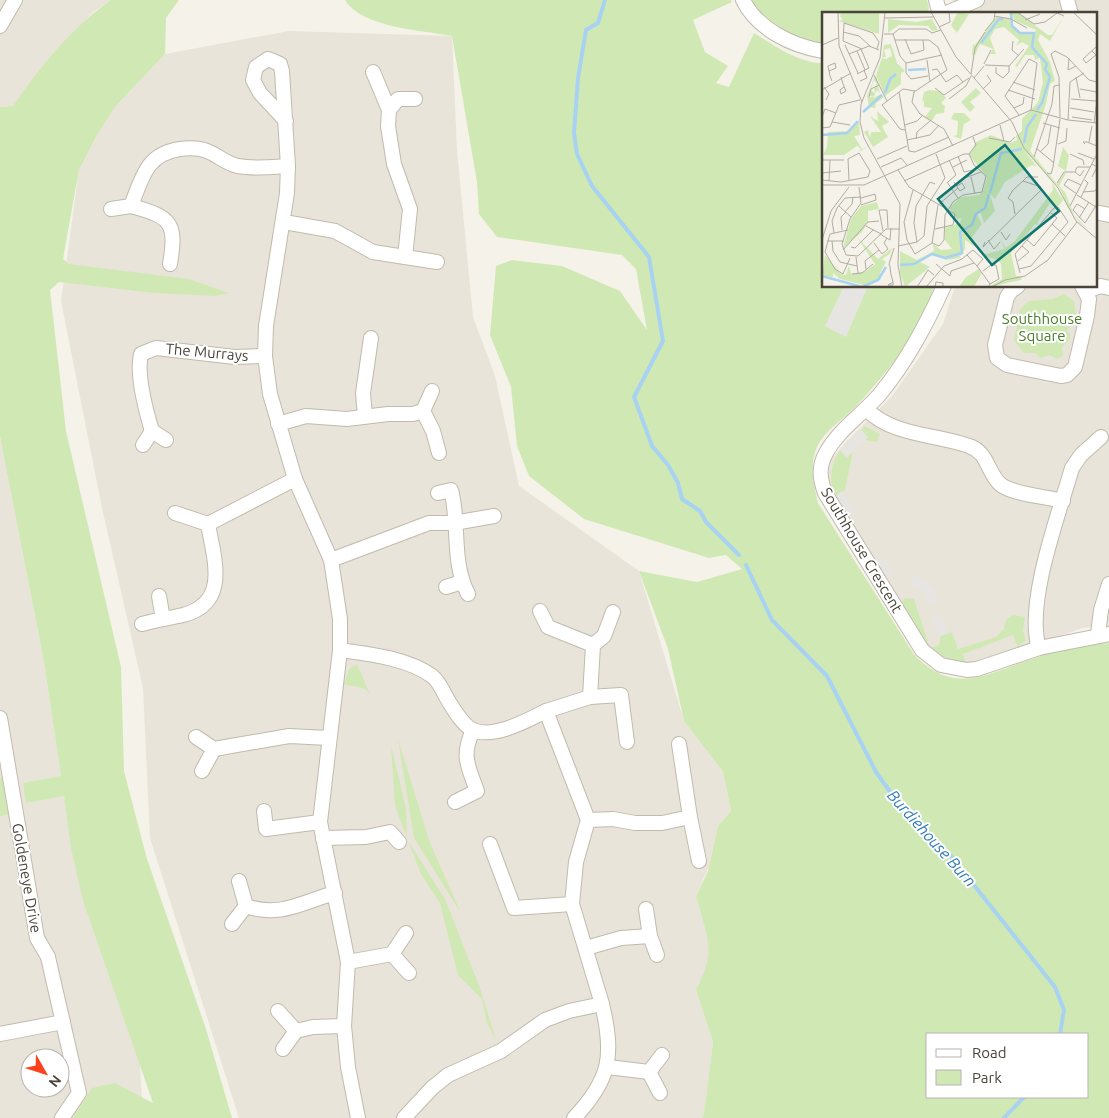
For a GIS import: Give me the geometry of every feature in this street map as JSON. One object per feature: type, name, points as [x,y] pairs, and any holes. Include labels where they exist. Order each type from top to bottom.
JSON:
[{"type":"street","points":[[0,26],[15,0]]},
{"type":"street","points":[[743,0],[757,19],[779,36],[806,48],[822,50]]},
{"type":"street","points":[[936,0],[941,12]]},
{"type":"street","points":[[947,12],[977,0]]},
{"type":"street","name":"The Murrays","points":[[282,53],[288,166],[284,222],[266,326],[266,377],[295,479],[331,560],[340,618],[340,650],[320,822],[348,962],[344,1026],[348,1066],[358,1118]]},
{"type":"street","points":[[282,71],[280,64],[268,59],[256,67],[253,80],[260,92],[286,121]]},
{"type":"street","points":[[373,72],[389,110],[388,126],[394,164],[410,209],[406,257]]},
{"type":"street","points":[[389,110],[398,99],[415,99]]},
{"type":"street","points":[[131,206],[144,173],[152,161],[172,150],[183,148],[206,151],[237,166],[288,166]]},
{"type":"street","points":[[111,209],[131,206],[153,212],[168,222],[174,237],[170,264]]},
{"type":"street","points":[[1096,212],[1109,215]]},
{"type":"street","points":[[284,222],[335,231],[374,252],[437,262]]},
{"type":"street","points":[[1096,287],[1109,288]]},
{"type":"street","name":"Southhouse Crescent","points":[[943,288],[919,339],[892,378],[826,452],[822,462],[820,481],[832,506],[922,650],[941,665],[967,670],[977,669],[1039,648],[1104,634]]},
{"type":"street","points":[[1015,288],[1007,297],[995,346],[997,358],[1007,366],[1061,376],[1067,375],[1075,367],[1089,299],[1084,288]]},
{"type":"street","points":[[365,416],[363,393],[371,338]]},
{"type":"street","name":"The Murrays","points":[[152,431],[143,398],[139,362],[141,354],[156,348],[235,357],[265,356]]},
{"type":"street","points":[[423,411],[432,391]]},
{"type":"street","points":[[866,409],[884,424],[971,446],[984,456],[994,478],[1005,487],[1062,501]]},
{"type":"street","points":[[278,424],[306,416],[347,419],[388,414],[402,415],[423,411]]},
{"type":"street","points":[[423,411],[433,431],[439,453]]},
{"type":"street","points":[[142,445],[152,431],[166,440]]},
{"type":"street","points":[[1039,648],[1035,630],[1037,598],[1062,501],[1076,462],[1101,437]]},
{"type":"street","points":[[175,513],[208,524],[295,479]]},
{"type":"street","points":[[438,493],[451,490],[456,509],[454,523],[465,588],[446,587]]},
{"type":"street","points":[[331,560],[429,523],[454,523],[494,516]]},
{"type":"street","points":[[142,624],[194,611],[210,598],[216,579],[208,524]]},
{"type":"street","points":[[1104,634],[1101,610],[1109,584]]},
{"type":"street","points":[[159,596],[163,618]]},
{"type":"street","points":[[540,611],[548,627],[594,645]]},
{"type":"street","points":[[590,697],[594,645],[604,636],[613,612]]},
{"type":"street","points":[[340,650],[381,657],[417,668],[433,677],[460,718],[473,730],[491,732],[512,728],[546,711],[590,697],[621,695],[627,742]]},
{"type":"street","points":[[546,711],[588,820],[576,862],[572,904],[609,1034],[608,1067],[596,1090],[574,1118]]},
{"type":"street","name":"Goldeneye Drive","points":[[0,718],[37,938],[48,957],[79,1094],[62,1118]]},
{"type":"street","points":[[455,802],[477,791],[465,759],[466,744],[473,730]]},
{"type":"street","points":[[196,737],[214,749],[289,736],[329,738]]},
{"type":"street","points":[[679,744],[699,861]]},
{"type":"street","points":[[202,771],[214,749]]},
{"type":"street","points":[[264,810],[266,829],[320,822]]},
{"type":"street","points":[[588,820],[613,819],[635,823],[662,823],[690,817]]},
{"type":"street","points":[[323,838],[366,837],[394,832]]},
{"type":"street","points":[[490,844],[514,908],[572,904]]},
{"type":"street","points":[[239,881],[246,906]]},
{"type":"street","points":[[246,906],[260,911],[279,911],[335,893]]},
{"type":"street","points":[[232,924],[246,906]]},
{"type":"street","points":[[646,909],[650,936],[657,955]]},
{"type":"street","points":[[348,962],[392,954],[406,933]]},
{"type":"street","points":[[586,948],[621,938],[650,936]]},
{"type":"street","points":[[392,954],[409,974]]},
{"type":"street","points":[[404,1118],[432,1088],[448,1075],[501,1051],[545,1020],[569,1011],[602,1004]]},
{"type":"street","points":[[278,1012],[296,1031]]},
{"type":"street","points":[[0,1034],[63,1022]]},
{"type":"street","points":[[283,1049],[296,1031],[313,1027],[344,1026]]},
{"type":"street","points":[[649,1072],[662,1055]]},
{"type":"street","points":[[608,1067],[649,1072]]},
{"type":"street","points":[[649,1072],[660,1093]]},
{"type":"shaded area","points":[[0,0],[111,0],[93,12],[54,53],[13,106],[0,107]]},
{"type":"shaded area","points":[[953,0],[1109,0],[1109,626],[1083,628],[971,667],[937,659],[924,645],[828,489],[829,462],[845,443],[892,396],[943,324],[954,288],[1096,288],[1096,12],[955,12]]},
{"type":"shaded area","points":[[289,31],[452,36],[457,150],[473,317],[495,376],[519,486],[639,571],[684,721],[723,772],[731,811],[718,826],[709,866],[696,896],[710,942],[706,971],[696,990],[713,1042],[702,1118],[239,1118],[150,838],[143,688],[102,508],[61,301],[79,170],[97,135],[115,107],[165,54]]},
{"type":"shaded area","points":[[843,288],[867,288],[846,337],[825,326]]},
{"type":"shaded area","points":[[861,430],[868,437],[847,457],[840,450]]},
{"type":"shaded area","points":[[0,437],[44,662],[64,796],[83,901],[140,1062],[143,1118],[0,1118]]},
{"type":"shaded area","points":[[842,491],[855,511],[847,517],[834,497]]},
{"type":"shaded area","points":[[882,555],[894,573],[886,578],[874,560]]},
{"type":"shaded area","points":[[913,575],[923,580],[934,590],[938,601],[928,605],[925,594],[911,583]]},
{"type":"shaded area","points":[[941,614],[948,633],[939,636],[932,617]]},
{"type":"green space","points":[[111,0],[179,0],[166,18],[165,54],[115,107],[97,135],[79,170],[63,259],[69,264],[189,279],[229,293],[215,296],[154,293],[59,282],[50,290],[66,431],[121,667],[124,771],[147,859],[206,1029],[232,1118],[73,1118],[92,1088],[115,1083],[153,1103],[83,901],[71,848],[64,796],[26,803],[23,783],[61,776],[44,662],[0,437],[0,107],[13,106],[34,77],[70,35]]},
{"type":"green space","points":[[345,0],[731,0],[732,2],[693,20],[705,52],[728,66],[716,83],[729,87],[754,33],[795,57],[822,63],[822,288],[933,288],[921,319],[892,364],[857,405],[825,435],[817,447],[813,468],[818,503],[913,653],[928,667],[943,675],[973,678],[1055,652],[1109,643],[1109,1118],[702,1118],[713,1042],[696,990],[706,964],[708,943],[696,896],[708,871],[718,826],[731,811],[723,772],[684,721],[668,649],[639,571],[697,582],[742,569],[726,555],[709,558],[584,519],[529,476],[517,446],[511,387],[490,335],[496,266],[512,260],[562,266],[620,291],[647,330],[636,269],[622,255],[497,237],[479,214],[477,182],[452,36],[393,26],[365,17],[353,9]]},
{"type":"green space","points":[[751,0],[927,0],[929,8],[928,12],[822,12],[822,45],[802,40],[782,31],[757,9]]},
{"type":"green space","name":"Southhouse Square","points":[[1064,294],[1074,301],[1076,315],[1067,331],[1070,334],[1070,339],[1062,347],[1063,356],[1057,359],[1049,355],[1041,358],[1035,353],[1024,353],[1014,341],[1019,311],[1029,301],[1052,299]]},
{"type":"green space","points":[[865,426],[880,434],[877,442],[865,440],[867,437],[861,430]]},
{"type":"green space","points":[[840,450],[847,457],[853,451],[845,490],[834,497],[831,473],[834,461]]},
{"type":"green space","points":[[905,598],[914,599],[929,646],[901,604]]},
{"type":"green space","points":[[1013,615],[1025,617],[1023,630],[1026,641],[1017,646],[1013,635],[963,654],[966,663],[942,656],[931,648],[939,645],[941,636],[952,632],[958,649],[996,637],[1004,629],[1006,620]]},
{"type":"green space","points":[[357,664],[370,694],[362,688],[344,685],[349,669]]},
{"type":"green space","points":[[398,739],[430,843],[461,913],[414,838]]},
{"type":"green space","points":[[391,745],[406,809],[407,837],[395,806]]},
{"type":"green space","points":[[0,778],[3,778],[9,814],[0,816]]},
{"type":"green space","points":[[408,841],[445,899],[480,988],[496,1040],[487,1023],[482,999],[458,975],[440,903],[421,874]]},
{"type":"waterway","name":"Burdiehouse Burn","points":[[605,0],[598,23],[586,30],[578,78],[574,133],[577,154],[592,186],[649,257],[663,341],[634,397],[652,446],[668,465],[678,483],[682,499],[700,511],[706,522],[739,555]]},
{"type":"waterway","name":"Burdiehouse Burn","points":[[746,565],[772,620],[827,676],[876,772],[903,810],[950,855],[1055,987],[1064,1010],[1060,1033]]},
{"type":"waterway","name":"Burdiehouse Burn","points":[[1004,1118],[1023,1098]]}]
